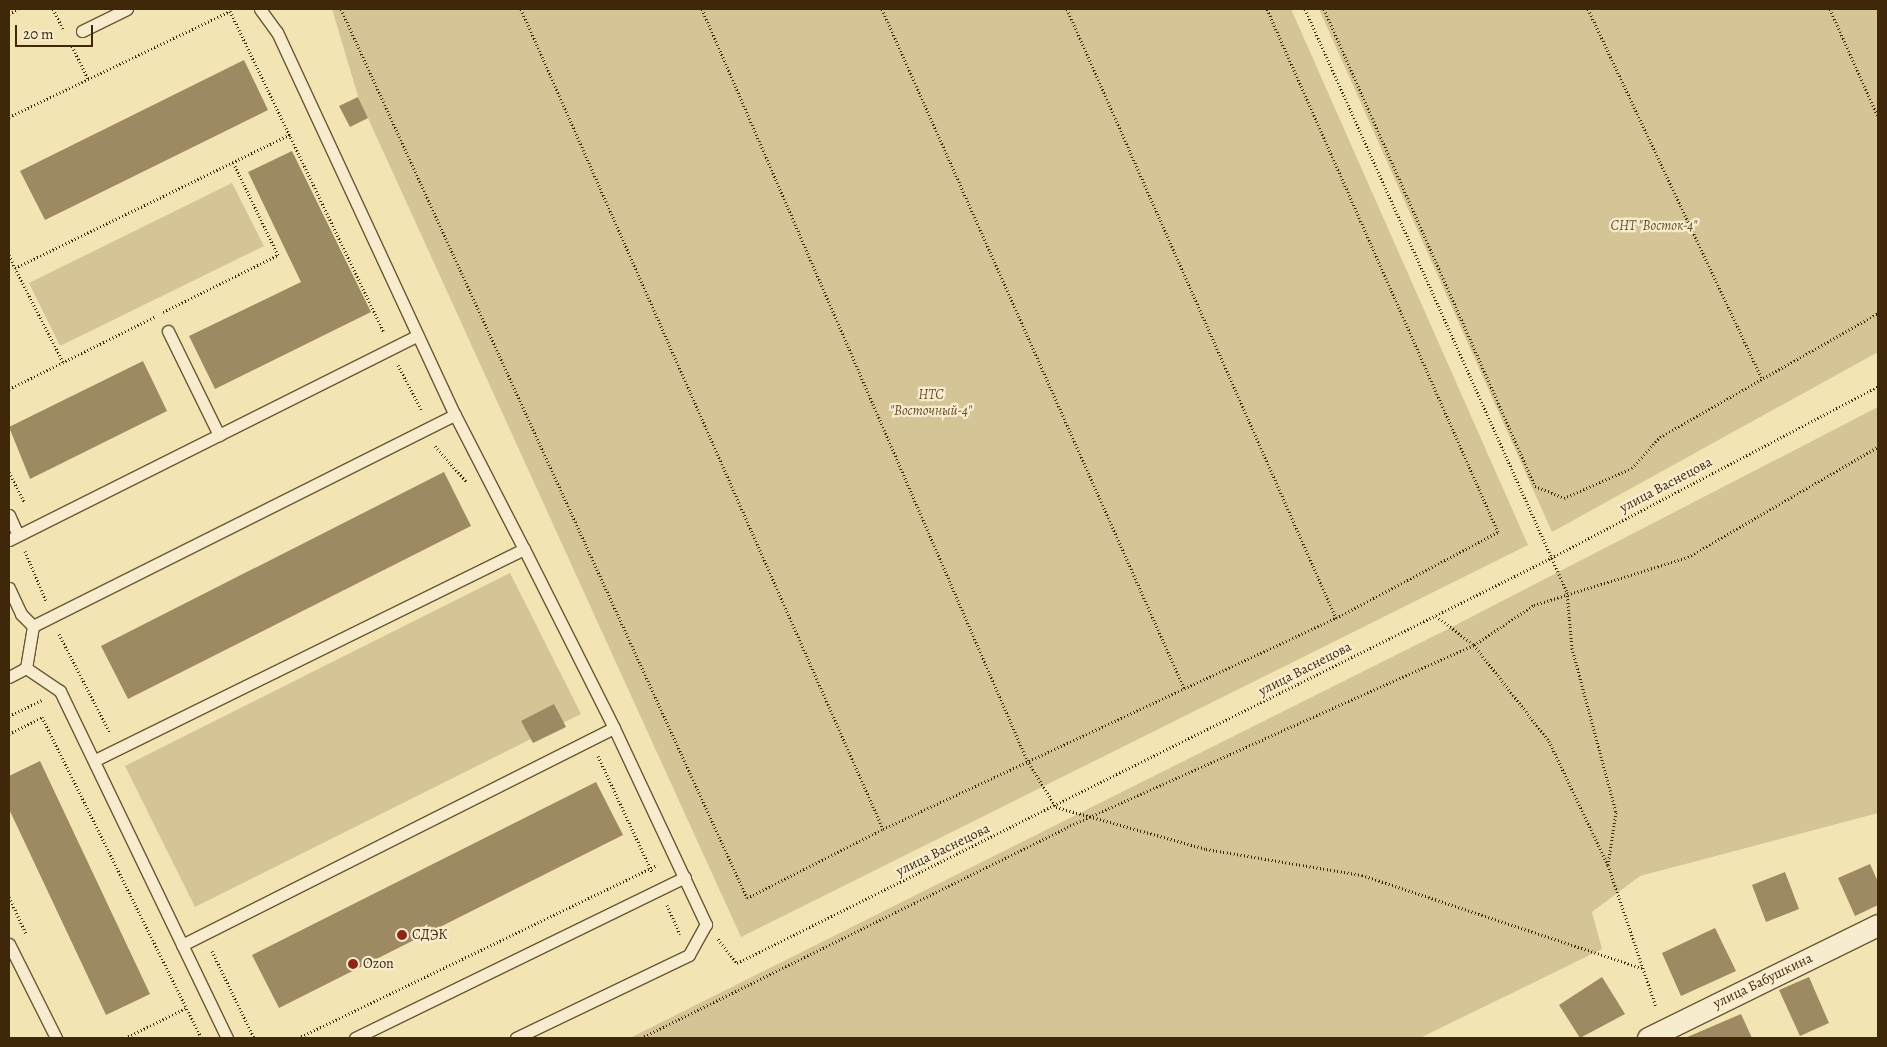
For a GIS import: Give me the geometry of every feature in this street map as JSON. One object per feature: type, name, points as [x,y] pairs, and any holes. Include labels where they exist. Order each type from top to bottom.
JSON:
[{"type":"street","name":"улица Бабушкина","points":[[1661,1035],[1878,925]]},
{"type":"lane","points":[[82,31],[128,9]]},
{"type":"lane","points":[[260,9],[277,32],[455,414],[614,728],[676,856],[706,924],[689,955],[516,1038]]},
{"type":"lane","points":[[168,331],[219,435]]},
{"type":"lane","points":[[9,515],[14,537],[418,335]]},
{"type":"lane","points":[[33,626],[455,414]]},
{"type":"lane","points":[[94,761],[524,549]]},
{"type":"lane","points":[[9,588],[21,614],[33,626]]},
{"type":"lane","points":[[26,668],[33,626]]},
{"type":"lane","points":[[9,677],[26,668]]},
{"type":"lane","points":[[26,668],[60,691],[227,1038]]},
{"type":"lane","points":[[182,945],[614,728]]},
{"type":"lane","points":[[355,1038],[685,877]]},
{"type":"lane","points":[[9,944],[56,1038]]},
{"type":"path","points":[[9,14],[19,9]]},
{"type":"path","points":[[342,9],[747,898],[883,829],[1027,760],[1336,618],[1498,532],[1267,9]]},
{"type":"path","points":[[521,9],[883,829]]},
{"type":"path","points":[[702,9],[1027,760],[1056,807],[1089,818],[1206,849],[1362,875],[1642,968]]},
{"type":"path","points":[[882,9],[1184,688]]},
{"type":"path","points":[[1067,9],[1336,618]]},
{"type":"path","points":[[1305,9],[1567,592],[1572,648],[1616,812],[1608,865]]},
{"type":"path","points":[[1324,9],[1535,486],[1564,498],[1632,468],[1660,437],[1878,314]]},
{"type":"path","points":[[1588,9],[1762,379]]},
{"type":"path","points":[[1830,9],[1878,117]]},
{"type":"path","points":[[9,118],[229,10],[377,308],[390,349],[423,413],[421,431],[468,484]]},
{"type":"path","points":[[15,268],[234,164],[291,134]]},
{"type":"path","points":[[9,389],[278,255],[234,164]]},
{"type":"path","points":[[9,255],[63,362]]},
{"type":"path","points":[[150,319],[154,328]]},
{"type":"path","name":"улица Васнецова","points":[[706,924],[737,963],[1056,807],[1551,558],[1878,386]]},
{"type":"path","points":[[640,1038],[1089,818],[1474,645],[1534,605],[1567,592],[1624,580],[1688,557],[1878,446]]},
{"type":"path","points":[[1436,616],[1474,645],[1549,741],[1608,865],[1642,968],[1661,1035]]},
{"type":"path","points":[[9,716],[60,691]]},
{"type":"path","points":[[9,734],[42,717],[200,1038]]},
{"type":"path","points":[[590,739],[651,868],[689,955]]},
{"type":"path","points":[[298,1038],[676,856]]},
{"type":"path","points":[[125,1038],[186,1008]]},
{"type":"green space","name":"НТС \"Восточный-4\"","points":[[332,9],[1291,9],[1528,545],[741,937],[358,96]]},
{"type":"green space","name":"СНТ \"Восток-4\"","points":[[1319,9],[1878,9],[1878,352],[1552,532]]},
{"type":"green space","points":[[232,183],[264,246],[60,346],[29,283]]},
{"type":"green space","points":[[1878,407],[1878,813],[1640,876],[1592,912],[1602,949],[1420,1038],[630,1038],[1448,629]]},
{"type":"green space","points":[[510,573],[581,714],[195,907],[125,766]]},
{"type":"building","points":[[244,60],[268,110],[45,220],[20,171]]},
{"type":"building","points":[[358,97],[368,118],[350,127],[339,106]]},
{"type":"building","points":[[292,151],[371,312],[215,389],[189,336],[301,282],[248,172]]},
{"type":"building","points":[[143,361],[167,411],[30,479],[9,427]]},
{"type":"building","points":[[444,472],[471,526],[128,699],[101,646]]},
{"type":"building","points":[[554,704],[566,727],[533,743],[521,721]]},
{"type":"building","points":[[40,761],[150,994],[106,1015],[9,809],[9,776]]},
{"type":"building","points":[[596,782],[623,835],[279,1008],[252,955]]},
{"type":"building","points":[[1870,864],[1878,882],[1878,905],[1855,916],[1838,878]]},
{"type":"building","points":[[1785,872],[1799,909],[1766,922],[1752,885]]},
{"type":"building","points":[[1715,928],[1736,971],[1681,996],[1662,953]]},
{"type":"building","points":[[1602,977],[1625,1014],[1580,1038],[1559,1005]]},
{"type":"building","points":[[1809,977],[1829,1023],[1800,1036],[1779,990]]},
{"type":"building","points":[[1741,1014],[1752,1038],[1685,1038]]},
{"type":"place","name":"СДЭК","points":[[402,935]]},
{"type":"place","name":"Ozon","points":[[353,964]]}]
